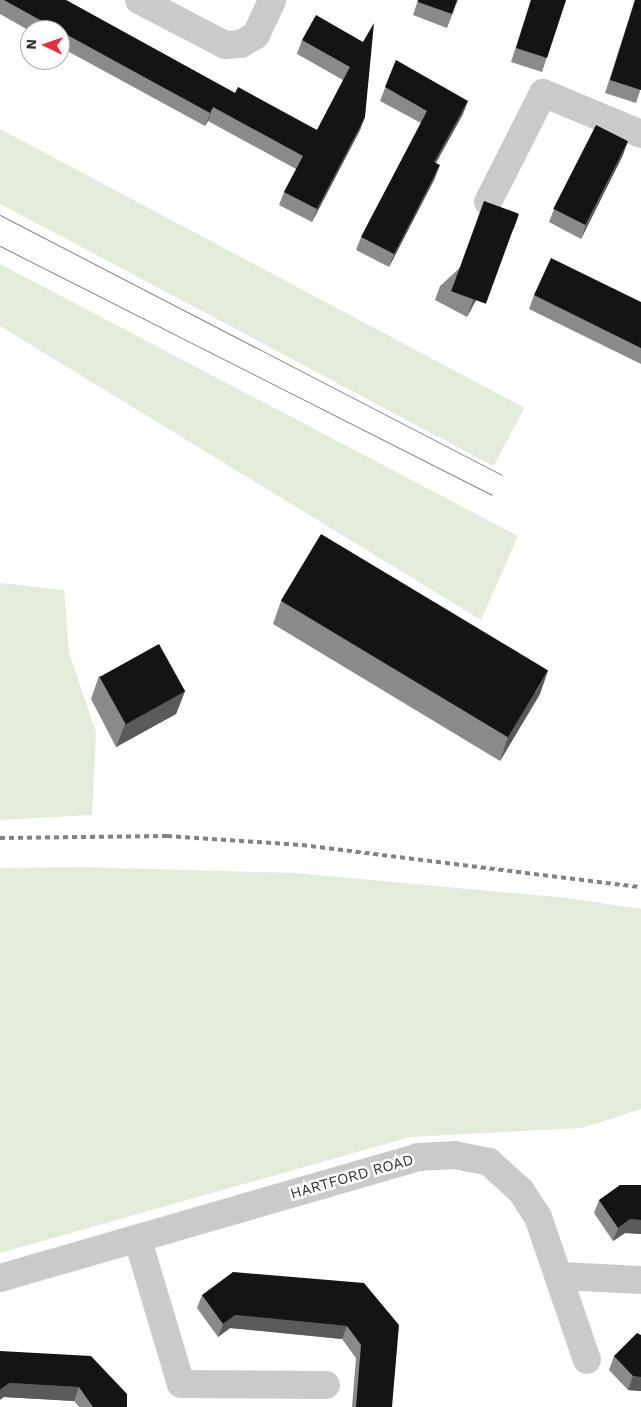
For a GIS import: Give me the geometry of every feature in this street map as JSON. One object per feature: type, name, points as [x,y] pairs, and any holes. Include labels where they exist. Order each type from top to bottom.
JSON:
[{"type":"street","points":[[139,0],[225,45],[241,44],[256,35],[272,0]]},
{"type":"street","points":[[488,202],[543,93],[641,134]]},
{"type":"street","name":"HARTFORD ROAD","points":[[0,1278],[138,1240],[418,1157],[454,1155],[489,1162],[520,1191],[538,1217],[560,1276],[586,1360]]},
{"type":"street","points":[[138,1240],[182,1384],[326,1385]]},
{"type":"street","points":[[560,1276],[641,1280]]},
{"type":"green space","points":[[0,129],[524,408],[493,466],[0,204]]},
{"type":"green space","points":[[0,264],[518,536],[481,620],[0,326]]},
{"type":"green space","points":[[0,583],[64,590],[69,653],[96,732],[92,815],[0,820]]},
{"type":"green space","points":[[80,867],[295,873],[567,898],[641,909],[641,1109],[582,1128],[410,1137],[0,1253],[0,868]]},
{"type":"building","points":[[4,0],[66,0],[235,93],[238,87],[317,130],[350,67],[302,40],[316,15],[363,42],[374,23],[365,117],[317,209],[284,192],[303,156],[213,107],[210,113],[70,36],[70,20],[40,20]]},
{"type":"building","points":[[418,0],[457,0],[452,14],[418,2]]},
{"type":"building","points":[[531,0],[566,0],[547,58],[516,48]]},
{"type":"building","points":[[635,0],[641,0],[641,90],[610,80]]},
{"type":"building","points":[[396,60],[468,101],[434,162],[440,165],[394,254],[361,237],[427,111],[385,87]]},
{"type":"building","points":[[596,125],[628,141],[585,225],[553,209]]},
{"type":"building","points":[[484,201],[519,214],[486,304],[451,291]]},
{"type":"building","points":[[551,258],[641,302],[641,348],[534,295]]},
{"type":"building","points":[[321,534],[548,670],[508,737],[281,601]]},
{"type":"building","points":[[159,644],[185,691],[126,724],[100,677]]},
{"type":"building","points":[[620,1185],[641,1185],[641,1220],[630,1219],[618,1228],[599,1200]]},
{"type":"building","points":[[233,1272],[364,1283],[399,1325],[392,1407],[356,1407],[361,1345],[347,1326],[235,1315],[223,1324],[202,1295]]},
{"type":"building","points":[[637,1333],[641,1335],[641,1377],[633,1376],[614,1356]]},
{"type":"building","points":[[0,1351],[91,1356],[127,1394],[127,1407],[93,1407],[79,1387],[9,1383],[0,1390]]},
{"type":"tram line","points":[[0,215],[502,475]]},
{"type":"tram line","points":[[0,246],[492,495]]},
{"type":"railway","points":[[0,838],[167,836],[302,845],[641,887]]}]
